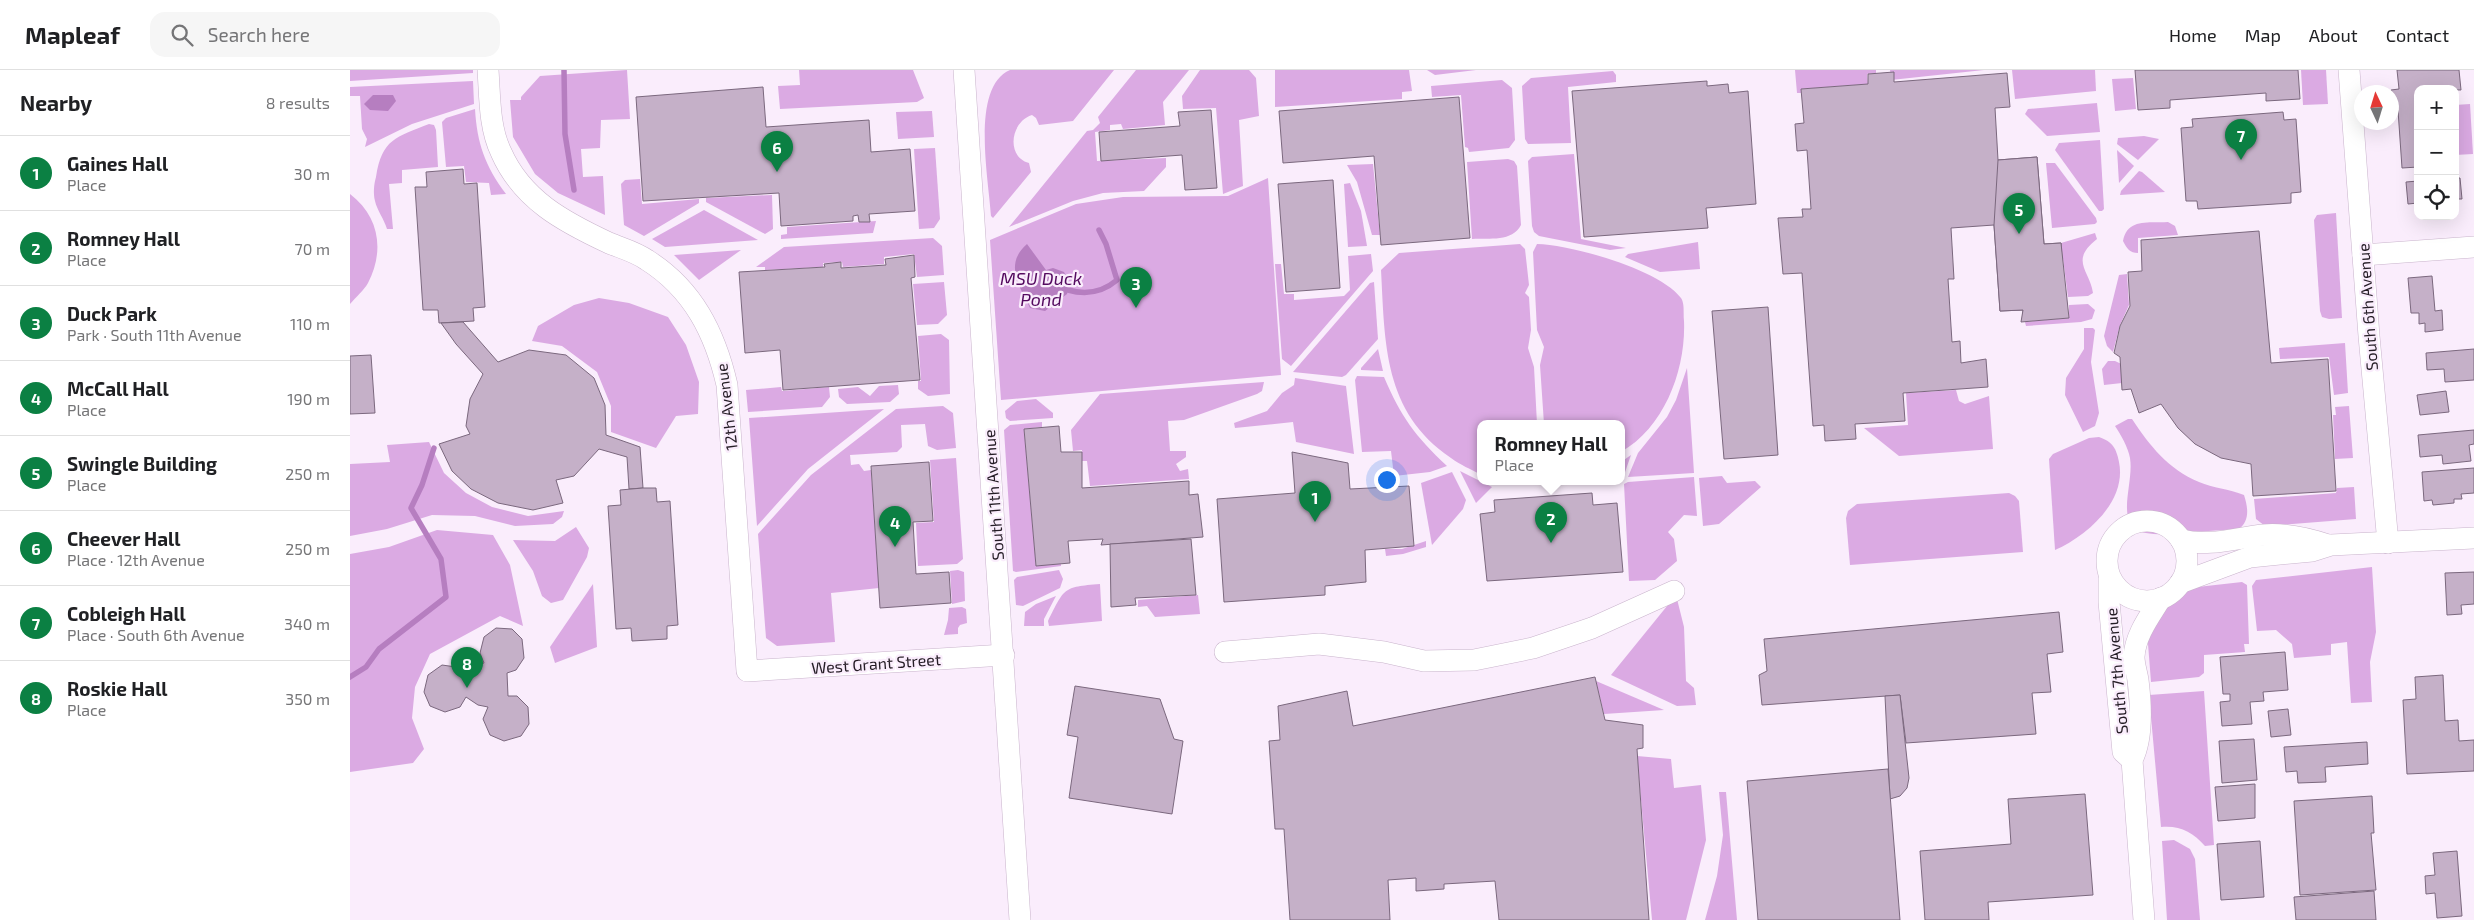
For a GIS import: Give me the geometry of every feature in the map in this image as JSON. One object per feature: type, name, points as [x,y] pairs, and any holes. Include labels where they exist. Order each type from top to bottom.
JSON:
[{"type":"street","name":"12th Avenue","points":[[488,70],[495,137],[501,154],[522,188],[545,209],[561,220],[645,258],[659,268],[701,313],[720,355],[727,385],[747,671]]},
{"type":"street","name":"South 11th Avenue","points":[[964,70],[1020,920]]},
{"type":"street","name":"South 6th Avenue","points":[[2349,70],[2388,543]]},
{"type":"street","points":[[2363,255],[2474,247]]},
{"type":"street","points":[[2180,583],[2187,563],[2186,549],[2170,527],[2157,521],[2144,520],[2131,523],[2120,530],[2112,540],[2107,552],[2106,565],[2109,578],[2117,589],[2127,597],[2140,601],[2154,601],[2167,596],[2180,583],[2250,557],[2312,551],[2331,545],[2474,538]]},
{"type":"street","points":[[2181,540],[2193,543],[2216,542],[2263,535],[2284,535],[2306,538],[2331,545]]},
{"type":"street","name":"South 7th Avenue","points":[[2109,578],[2109,602],[2123,752],[2132,760]]},
{"type":"street","points":[[1225,652],[1319,644],[1384,652],[1424,661],[1474,660],[1533,648],[1592,628],[1674,591]]},
{"type":"street","name":"South 7th Avenue","points":[[2144,920],[2132,760],[2137,751],[2139,723],[2138,680],[2134,658],[2139,635],[2161,598]]},
{"type":"street","name":"West Grant Street","points":[[747,671],[1004,655]]},
{"type":"shaded area","points":[[350,70],[473,70],[473,73],[350,81]]},
{"type":"shaded area","points":[[627,70],[630,119],[601,120],[600,148],[581,149],[583,177],[603,176],[605,215],[558,193],[535,174],[513,137],[510,100],[521,100],[521,97],[540,76]]},
{"type":"shaded area","points":[[799,70],[913,70],[924,98],[917,102],[780,109],[778,86],[800,85]]},
{"type":"shaded area","points":[[1010,70],[1114,70],[1073,121],[1039,125],[1036,118],[1032,115],[1019,125],[1015,132],[1014,147],[1022,160],[1029,163],[1031,172],[993,218],[991,216],[986,158],[986,114],[990,95],[998,80]]},
{"type":"shaded area","points":[[1136,70],[1189,70],[1163,102],[1165,125],[1123,129],[1121,124],[1110,125],[1110,130],[1095,132],[1097,161],[1166,158],[1166,167],[1144,191],[1103,193],[1073,201],[1009,227],[1087,131],[1093,130],[1100,123],[1098,117]]},
{"type":"shaded area","points":[[1200,70],[1249,70],[1256,78],[1259,116],[1239,120],[1243,186],[1223,194],[1216,108],[1183,109],[1182,96]]},
{"type":"shaded area","points":[[1275,70],[1409,70],[1412,91],[1402,92],[1402,99],[1275,107]]},
{"type":"shaded area","points":[[1427,70],[1476,70],[1435,75]]},
{"type":"shaded area","points":[[1795,70],[1876,70],[1876,73],[1867,74],[1868,84],[1801,89],[1801,93],[1797,93]]},
{"type":"shaded area","points":[[1890,70],[1984,70],[1891,80]]},
{"type":"shaded area","points":[[2012,70],[2095,70],[2096,91],[2015,99]]},
{"type":"shaded area","points":[[2301,70],[2326,70],[2328,104],[2303,105]]},
{"type":"shaded area","points":[[1613,71],[1616,75],[1616,82],[1568,87],[1571,143],[1528,144],[1525,139],[1522,86],[1531,78]]},
{"type":"shaded area","points":[[2133,78],[2136,109],[2115,111],[2112,79]]},
{"type":"shaded area","points":[[1502,80],[1512,88],[1515,140],[1509,148],[1469,152],[1468,148],[1465,147],[1461,95],[1432,97],[1431,86]]},
{"type":"shaded area","points":[[473,81],[474,104],[412,124],[365,147],[367,139],[362,129],[360,96],[350,96],[350,87]]},
{"type":"shaded area","points":[[2097,103],[2100,132],[2047,136],[2025,114],[2028,109]]},
{"type":"shaded area","points":[[2470,104],[2473,154],[2459,155],[2459,105]]},
{"type":"shaded area","points":[[475,109],[483,154],[487,164],[506,194],[491,195],[489,183],[466,182],[464,166],[446,167],[442,122],[446,118]]},
{"type":"shaded area","points":[[932,111],[934,137],[898,139],[896,112]]},
{"type":"shaded area","points":[[429,124],[434,125],[436,130],[438,167],[402,170],[402,183],[389,184],[393,229],[387,229],[374,195],[382,155],[392,141],[399,136]]},
{"type":"shaded area","points":[[2144,136],[2159,139],[2138,160],[2117,144],[2118,138]]},
{"type":"shaded area","points":[[2100,140],[2104,209],[2102,211],[2099,211],[2055,150],[2059,143]]},
{"type":"shaded area","points":[[935,148],[940,219],[934,228],[919,229],[914,149]]},
{"type":"shaded area","points":[[2117,150],[2134,166],[2119,183]]},
{"type":"shaded area","points":[[1574,154],[1581,239],[1626,248],[1610,250],[1539,236],[1534,232],[1528,161],[1532,157]]},
{"type":"shaded area","points":[[1508,159],[1514,161],[1517,166],[1521,225],[1506,237],[1472,239],[1467,162]]},
{"type":"shaded area","points":[[2046,163],[2055,163],[2096,218],[2097,222],[2095,224],[2052,228]]},
{"type":"shaded area","points":[[1373,164],[1380,235],[1372,235],[1357,182],[1347,165]]},
{"type":"shaded area","points":[[2139,171],[2165,192],[2120,195],[2121,191]]},
{"type":"shaded area","points":[[1268,178],[1281,375],[1001,400],[990,240],[1076,204],[1123,197],[1228,196]]},
{"type":"shaded area","points":[[640,179],[642,204],[699,199],[699,203],[644,236],[624,225],[621,184],[625,180]]},
{"type":"shaded area","points":[[1350,183],[1361,211],[1367,246],[1348,247],[1344,184]]},
{"type":"shaded area","points":[[350,194],[360,203],[373,223],[377,246],[373,271],[368,283],[350,304]]},
{"type":"shaded area","points":[[772,195],[773,229],[765,234],[706,202],[706,198]]},
{"type":"shaded area","points":[[704,210],[758,240],[665,247],[652,239]]},
{"type":"shaded area","points":[[2336,213],[2342,318],[2329,319],[2322,317],[2320,311],[2314,220],[2317,215]]},
{"type":"shaded area","points":[[876,221],[873,233],[781,239],[781,235],[787,234],[787,227]]},
{"type":"shaded area","points":[[2146,222],[2168,222],[2175,226],[2178,235],[2138,238],[2138,253],[2129,250],[2123,241],[2129,228],[2134,225]]},
{"type":"shaded area","points":[[2095,233],[2097,239],[2084,253],[2083,260],[2083,266],[2093,293],[2088,296],[2068,297],[2061,243]]},
{"type":"shaded area","points":[[933,238],[942,246],[944,275],[917,277],[914,254],[884,257],[884,264],[843,267],[842,262],[823,263],[823,267],[765,270],[765,267],[756,267],[784,247]]},
{"type":"shaded area","points":[[1698,242],[1700,269],[1660,272],[1625,257],[1628,254]]},
{"type":"shaded area","points":[[1520,244],[1525,249],[1529,285],[1525,293],[1529,297],[1531,330],[1528,348],[1534,367],[1537,420],[1477,420],[1477,473],[1454,460],[1429,440],[1412,419],[1400,398],[1392,374],[1387,349],[1381,270],[1399,253]]},
{"type":"shaded area","points":[[1537,244],[1552,245],[1614,260],[1654,277],[1670,287],[1682,300],[1684,309],[1684,339],[1677,377],[1661,412],[1650,428],[1625,449],[1625,420],[1544,420],[1540,365],[1544,347],[1537,330],[1533,252]]},
{"type":"shaded area","points":[[741,250],[699,280],[674,255]]},
{"type":"shaded area","points":[[1371,254],[1373,271],[1291,366],[1282,359],[1275,264],[1281,264],[1284,294],[1294,294],[1294,300],[1344,296],[1350,290],[1348,256]]},
{"type":"shaded area","points":[[2127,274],[2129,305],[2120,325],[2113,352],[2107,346],[2104,336],[2119,275]]},
{"type":"shaded area","points":[[944,282],[947,315],[938,324],[917,325],[913,284]]},
{"type":"shaded area","points":[[1374,282],[1378,339],[1346,375],[1342,377],[1293,372],[1370,283]]},
{"type":"shaded area","points":[[599,298],[629,303],[668,317],[686,345],[699,382],[698,414],[676,416],[656,448],[611,432],[611,406],[597,372],[562,346],[532,341],[538,326],[574,305]]},
{"type":"shaded area","points":[[2088,304],[2095,310],[2092,319],[2081,322],[2026,326],[2025,322],[2069,318],[2069,305]]},
{"type":"shaded area","points":[[2084,328],[2093,328],[2095,330],[2091,362],[2099,413],[2095,426],[2083,432],[2065,395],[2066,378],[2084,349]]},
{"type":"shaded area","points":[[941,334],[949,340],[950,394],[928,396],[918,389],[918,381],[921,381],[918,336]]},
{"type":"shaded area","points":[[2345,343],[2348,393],[2334,395],[2329,357],[2280,359],[2279,348]]},
{"type":"shaded area","points":[[1378,349],[1383,371],[1361,370],[1361,368]]},
{"type":"shaded area","points":[[2108,361],[2115,361],[2130,368],[2131,382],[2104,385],[2102,369]]},
{"type":"shaded area","points":[[1687,368],[1694,473],[1628,477],[1638,453],[1667,417],[1676,400]]},
{"type":"shaded area","points":[[1357,376],[1384,377],[1403,415],[1417,435],[1447,466],[1430,472],[1394,476],[1391,451],[1362,452],[1355,380]]},
{"type":"shaded area","points":[[1295,378],[1346,386],[1354,454],[1296,442],[1293,422],[1235,428],[1234,423],[1267,411],[1282,393],[1294,385]]},
{"type":"shaded area","points":[[1264,382],[1262,391],[1257,394],[1184,420],[1168,421],[1170,451],[1186,451],[1186,457],[1176,464],[1180,471],[1188,469],[1189,479],[1090,486],[1087,461],[1082,461],[1082,450],[1073,451],[1071,430],[1100,394]]},
{"type":"shaded area","points":[[898,385],[899,394],[890,402],[847,404],[839,397],[838,389],[858,387],[870,396],[879,386]]},
{"type":"shaded area","points":[[781,387],[782,391],[829,387],[830,397],[822,407],[748,412],[746,390]]},
{"type":"shaded area","points":[[1956,390],[1959,401],[1965,404],[1989,396],[1993,449],[1899,456],[1864,428],[1908,425],[1906,393]]},
{"type":"shaded area","points":[[1036,399],[1053,413],[1053,418],[1010,421],[1006,418],[1005,411],[1017,401]]},
{"type":"shaded area","points":[[943,406],[953,413],[956,448],[937,450],[928,446],[925,424],[901,425],[902,447],[897,452],[850,455],[851,465],[859,464],[864,471],[871,470],[879,588],[831,593],[835,642],[777,646],[766,638],[758,534],[811,475],[896,409]]},
{"type":"shaded area","points":[[2349,406],[2353,458],[2335,459],[2333,415],[2336,415],[2335,407]]},
{"type":"shaded area","points":[[884,409],[808,469],[757,526],[749,418]]},
{"type":"shaded area","points":[[2128,419],[2132,419],[2161,456],[2188,477],[2204,484],[2244,495],[2247,514],[2243,526],[2239,529],[2163,534],[2145,533],[2134,528],[2129,519],[2127,509],[2131,470],[2130,458],[2126,445],[2115,426]]},
{"type":"shaded area","points":[[1042,422],[1042,427],[1024,429],[1036,565],[1061,563],[1061,566],[1016,572],[1013,571],[1004,430],[1010,425]]},
{"type":"shaded area","points":[[2099,437],[2111,443],[2117,453],[2120,476],[2117,490],[2111,503],[2091,526],[2080,536],[2055,550],[2049,459],[2053,454],[2089,438]]},
{"type":"shaded area","points":[[429,442],[444,473],[466,493],[492,507],[528,516],[564,511],[562,517],[553,524],[515,526],[475,516],[432,515],[387,529],[350,536],[350,464],[390,462],[387,445]]},
{"type":"shaded area","points":[[1631,455],[1625,472],[1625,459]]},
{"type":"shaded area","points":[[956,458],[963,559],[957,564],[918,566],[916,523],[934,522],[930,460]]},
{"type":"shaded area","points":[[1460,471],[1477,480],[1477,485],[1492,487],[1476,503]]},
{"type":"shaded area","points":[[1452,472],[1466,500],[1463,509],[1432,545],[1421,483]]},
{"type":"shaded area","points":[[1722,476],[1727,483],[1755,481],[1761,487],[1719,524],[1703,526],[1699,478]]},
{"type":"shaded area","points":[[1694,477],[1697,516],[1684,515],[1668,532],[1674,539],[1677,561],[1655,580],[1629,581],[1624,485],[1628,482]]},
{"type":"shaded area","points":[[2354,487],[2356,519],[2265,526],[2256,519],[2254,499],[2336,493],[2337,488]]},
{"type":"shaded area","points":[[2009,493],[2019,501],[2023,552],[1850,565],[1846,518],[1848,511],[1857,504]]},
{"type":"shaded area","points":[[576,527],[589,548],[587,557],[563,600],[551,603],[542,596],[533,571],[513,540],[555,541]]},
{"type":"shaded area","points":[[437,530],[493,535],[510,565],[523,626],[500,616],[430,654],[415,687],[412,718],[424,749],[413,763],[350,772],[350,554],[389,547]]},
{"type":"shaded area","points":[[1426,541],[1426,547],[1403,554],[1386,556],[1385,549],[1402,549]]},
{"type":"shaded area","points":[[2372,567],[2376,632],[2370,662],[2372,702],[2351,703],[2347,642],[2331,644],[2331,655],[2294,658],[2292,644],[2276,630],[2257,631],[2252,586],[2256,580]]},
{"type":"shaded area","points":[[958,570],[964,572],[965,601],[952,604],[950,571]]},
{"type":"shaded area","points":[[1059,570],[1063,579],[1060,588],[1023,606],[1016,605],[1014,580],[1017,577]]},
{"type":"shaded area","points":[[2242,582],[2247,585],[2249,644],[2244,644],[2245,652],[2204,655],[2204,673],[2199,677],[2151,682],[2144,593]]},
{"type":"shaded area","points":[[593,584],[597,647],[555,663],[550,647]]},
{"type":"shaded area","points":[[1100,584],[1102,621],[1049,626],[1048,621],[1066,591],[1078,586]]},
{"type":"shaded area","points":[[1198,595],[1200,614],[1155,617],[1147,606],[1138,607],[1138,600]]},
{"type":"shaded area","points":[[1676,595],[1684,627],[1686,681],[1694,688],[1696,705],[1677,706],[1611,675]]},
{"type":"shaded area","points":[[1056,596],[1044,619],[1044,626],[1024,626],[1025,612],[1036,604]]},
{"type":"shaded area","points":[[962,607],[966,609],[967,623],[960,625],[958,634],[944,635],[949,608]]},
{"type":"shaded area","points":[[1596,681],[1664,710],[1604,714]]},
{"type":"shaded area","points":[[2204,691],[2214,845],[2205,846],[2191,833],[2180,828],[2161,827],[2149,695]]},
{"type":"shaded area","points":[[1637,756],[1671,759],[1674,788],[1701,785],[1706,840],[1686,920],[1652,920]]},
{"type":"shaded area","points":[[1719,792],[1726,792],[1737,920],[1705,920],[1717,876],[1723,835]]},
{"type":"shaded area","points":[[2174,840],[2190,849],[2195,859],[2200,920],[2167,920],[2162,841]]},
{"type":"water","points":[[373,95],[393,95],[396,101],[388,111],[370,110],[364,104]]},
{"type":"water","name":"MSU Duck Pond","points":[[1027,244],[1046,270],[1053,268],[1064,272],[1070,284],[1067,294],[1045,311],[1030,308],[1018,283],[1015,267],[1016,259]]},
{"type":"building","points":[[2135,70],[2298,70],[2300,99],[2266,101],[2266,93],[2170,100],[2170,108],[2138,110]]},
{"type":"building","points":[[2397,70],[2459,70],[2461,90],[2459,90],[2459,85],[2414,85],[2414,167],[2402,168]]},
{"type":"building","points":[[1894,72],[1894,82],[2007,73],[2010,107],[1995,108],[1998,160],[2037,157],[2044,244],[2061,243],[2066,316],[2023,319],[2023,310],[2000,311],[1994,225],[1951,228],[1954,279],[1948,279],[1952,342],[1960,341],[1961,363],[1986,359],[1988,387],[1903,393],[1905,421],[1855,424],[1856,439],[1825,441],[1824,425],[1813,426],[1802,273],[1783,274],[1778,218],[1803,217],[1802,209],[1811,209],[1807,150],[1797,151],[1795,124],[1804,123],[1801,89],[1868,84],[1868,74]]},
{"type":"building","points":[[1707,81],[1707,86],[1728,84],[1729,93],[1748,91],[1756,204],[1706,208],[1708,228],[1584,237],[1572,91]]},
{"type":"building","points":[[763,87],[766,127],[869,120],[871,152],[910,149],[915,211],[869,214],[870,222],[859,222],[858,215],[853,216],[853,221],[781,226],[779,193],[643,201],[636,97]]},
{"type":"building","points":[[1459,97],[1470,238],[1381,245],[1374,156],[1283,163],[1279,111]]},
{"type":"building","points":[[1211,110],[1217,188],[1185,190],[1182,155],[1101,161],[1099,132],[1180,126],[1178,112]]},
{"type":"building","points":[[2283,112],[2284,120],[2296,119],[2301,192],[2291,193],[2291,203],[2198,209],[2197,201],[2186,201],[2181,128],[2193,127],[2192,119]]},
{"type":"building","points":[[2037,157],[2044,244],[2061,243],[2069,318],[2021,322],[2023,310],[2000,311],[1994,225],[1998,160]]},
{"type":"building","points":[[463,169],[464,184],[477,183],[485,307],[473,308],[474,321],[439,323],[438,310],[423,310],[415,187],[427,187],[426,172]]},
{"type":"building","points":[[2459,178],[2460,178],[2462,199],[2459,199]]},
{"type":"building","points":[[1333,180],[1340,288],[1286,292],[1278,184]]},
{"type":"building","points":[[2414,181],[2414,203],[2408,204],[2406,182]]},
{"type":"building","points":[[2259,231],[2271,363],[2328,359],[2336,491],[2253,496],[2251,464],[2221,458],[2195,444],[2178,428],[2161,404],[2139,413],[2131,389],[2122,390],[2120,357],[2114,353],[2120,326],[2130,306],[2128,272],[2142,271],[2141,240]]},
{"type":"building","points":[[914,255],[915,277],[911,278],[920,380],[783,390],[780,350],[745,353],[739,272],[825,267],[824,264],[841,262],[841,268],[886,265],[885,259]]},
{"type":"building","points":[[2432,276],[2435,311],[2442,310],[2443,330],[2425,332],[2425,323],[2419,324],[2419,313],[2411,313],[2408,278]]},
{"type":"building","points":[[1768,307],[1778,455],[1724,459],[1712,311]]},
{"type":"building","points":[[463,322],[498,362],[529,350],[566,355],[594,378],[605,405],[606,435],[640,447],[643,488],[629,489],[627,457],[599,449],[574,476],[556,480],[563,503],[533,510],[498,503],[471,489],[452,471],[439,444],[470,434],[466,426],[470,399],[483,374],[456,344],[441,323]]},
{"type":"building","points":[[2474,349],[2474,380],[2445,382],[2444,369],[2427,370],[2426,353]]},
{"type":"building","points":[[371,355],[375,413],[350,414],[350,356]]},
{"type":"building","points":[[2446,391],[2449,412],[2420,415],[2417,395]]},
{"type":"building","points":[[1059,426],[1061,452],[1082,452],[1082,488],[1189,481],[1189,495],[1198,494],[1203,537],[1101,545],[1103,539],[1068,541],[1070,563],[1036,566],[1024,429]]},
{"type":"building","points":[[2474,430],[2474,444],[2469,445],[2471,461],[2443,464],[2442,455],[2420,457],[2418,435]]},
{"type":"building","points":[[1292,452],[1348,463],[1350,489],[1409,486],[1414,546],[1365,550],[1366,582],[1325,586],[1325,595],[1224,602],[1217,499],[1295,493]]},
{"type":"building","points":[[929,462],[933,521],[913,522],[916,574],[949,572],[951,603],[880,608],[871,466]]},
{"type":"building","points":[[2474,468],[2474,493],[2461,494],[2462,499],[2454,499],[2454,503],[2433,505],[2432,500],[2424,501],[2422,472]]},
{"type":"building","points":[[656,488],[657,502],[670,501],[678,625],[667,626],[667,639],[632,641],[631,628],[616,629],[608,506],[621,505],[620,490]]},
{"type":"building","points":[[1592,493],[1593,505],[1617,503],[1623,572],[1487,581],[1480,514],[1495,512],[1494,500]]},
{"type":"building","points":[[1191,539],[1196,595],[1135,598],[1136,605],[1111,607],[1110,544]]},
{"type":"building","points":[[2474,572],[2474,604],[2461,605],[2462,614],[2447,615],[2445,573]]},
{"type":"building","points":[[2059,612],[2063,652],[2047,654],[2051,692],[2032,693],[2036,734],[1906,743],[1900,695],[1762,705],[1759,675],[1767,671],[1764,639]]},
{"type":"building","points":[[496,628],[512,629],[522,639],[524,658],[516,670],[507,673],[508,696],[517,696],[528,707],[529,724],[521,736],[504,741],[490,735],[483,719],[488,707],[478,705],[466,697],[460,707],[445,712],[430,706],[424,692],[428,675],[442,665],[456,667],[465,675],[475,666],[484,663],[480,653],[484,637]]},
{"type":"building","points":[[2285,652],[2288,690],[2263,692],[2264,701],[2250,702],[2252,724],[2222,726],[2220,702],[2230,701],[2230,694],[2223,694],[2220,657]]},
{"type":"building","points":[[2443,675],[2445,721],[2458,720],[2459,741],[2474,740],[2474,771],[2407,774],[2403,700],[2416,699],[2415,677]]},
{"type":"building","points":[[1595,677],[1605,720],[1643,725],[1643,748],[1637,749],[1649,920],[1499,920],[1495,881],[1444,884],[1444,889],[1416,891],[1416,878],[1388,880],[1390,920],[1290,920],[1284,829],[1275,829],[1269,741],[1280,740],[1278,706],[1347,691],[1353,726]]},
{"type":"building","points":[[1075,686],[1160,699],[1174,739],[1183,741],[1172,814],[1069,798],[1078,737],[1067,735]]},
{"type":"building","points":[[1900,695],[1909,778],[1907,788],[1900,796],[1890,799],[1885,696]]},
{"type":"building","points":[[2288,709],[2291,735],[2271,737],[2268,711]]},
{"type":"building","points":[[2254,739],[2257,780],[2222,783],[2219,741]]},
{"type":"building","points":[[2367,742],[2368,764],[2325,767],[2326,782],[2298,783],[2297,771],[2286,772],[2284,747]]},
{"type":"building","points":[[1888,769],[1900,920],[1758,920],[1747,781]]},
{"type":"building","points":[[2255,784],[2255,818],[2218,821],[2215,787]]},
{"type":"building","points":[[2085,794],[2093,895],[1988,902],[1989,920],[1925,920],[1920,851],[2011,844],[2008,799]]},
{"type":"building","points":[[2372,796],[2374,833],[2371,833],[2376,890],[2300,895],[2294,801]]},
{"type":"building","points":[[2260,841],[2264,897],[2221,900],[2217,844]]},
{"type":"building","points":[[2457,851],[2462,916],[2437,918],[2435,893],[2426,894],[2425,876],[2435,875],[2433,853]]},
{"type":"building","points":[[2374,891],[2376,920],[2296,920],[2294,897]]},
{"type":"waterway","points":[[564,70],[565,134],[574,190]]},
{"type":"waterway","points":[[1068,290],[1081,292],[1100,290],[1117,280],[1106,244],[1099,230]]},
{"type":"waterway","points":[[350,677],[366,667],[379,649],[446,597],[441,559],[411,508],[422,485],[434,448]]},
{"type":"place","name":"Cobleigh Hall","points":[[2241,160]]},
{"type":"place","name":"Cheever Hall","points":[[777,172]]},
{"type":"place","name":"Swingle Building","points":[[2019,234]]},
{"type":"place","name":"Duck Park","points":[[1136,308]]},
{"type":"place","name":"Gaines Hall","points":[[1315,522]]},
{"type":"place","name":"Romney Hall","points":[[1551,543]]},
{"type":"place","name":"McCall Hall","points":[[895,547]]},
{"type":"place","name":"Roskie Hall","points":[[467,688]]}]
